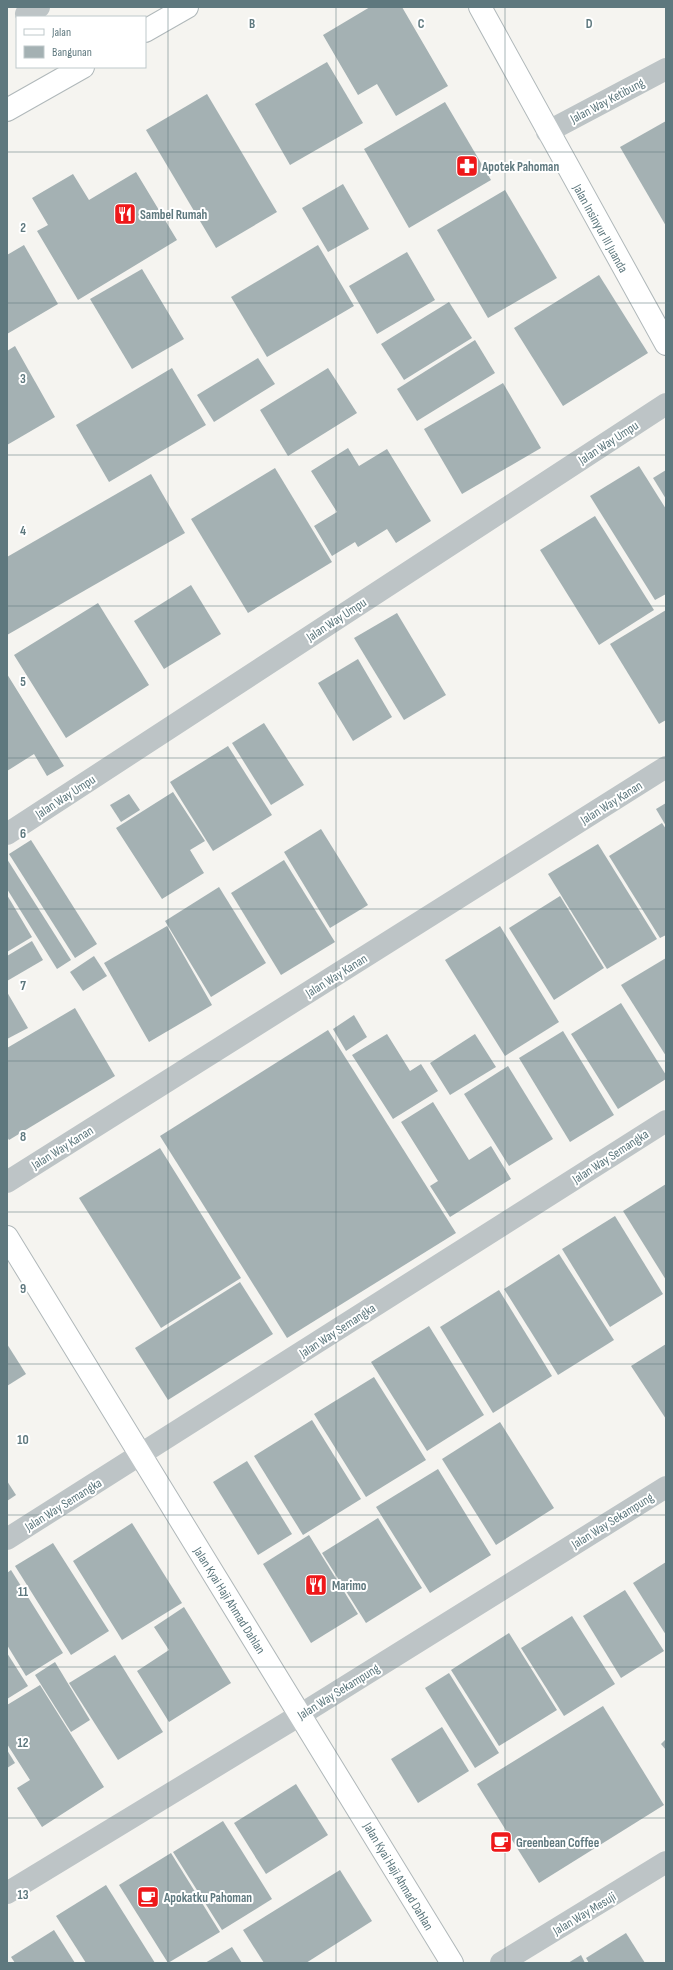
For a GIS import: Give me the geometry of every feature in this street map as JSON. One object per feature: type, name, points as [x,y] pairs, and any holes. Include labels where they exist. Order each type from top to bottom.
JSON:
[{"type":"main road","points":[[146,30],[188,7]]},
{"type":"main road","name":"Jalan Insinyur III Juanda","points":[[480,7],[547,132],[666,344]]},
{"type":"main road","points":[[7,110],[81,68]]},
{"type":"main road","name":"Jalan Kyai Haji Ahmad Dahlan","points":[[7,1237],[452,1963]]},
{"type":"street","name":"Jalan Way Ketibung","points":[[547,132],[666,69]]},
{"type":"street","name":"Jalan Way Umpu","points":[[7,834],[666,404]]},
{"type":"street","name":"Jalan Way Kanan","points":[[7,1182],[666,767]]},
{"type":"street","name":"Jalan Way Semangka","points":[[7,1539],[666,1121]]},
{"type":"street","name":"Jalan Way Sekampung","points":[[7,1893],[300,1715],[666,1486]]},
{"type":"street","name":"Jalan Way Mesuji","points":[[501,1963],[666,1862]]},
{"type":"building","points":[[370,7],[402,7],[448,86],[396,116],[377,84],[358,95],[323,35]]},
{"type":"building","points":[[327,62],[363,123],[290,165],[255,104]]},
{"type":"building","points":[[207,94],[277,212],[216,248],[146,130]]},
{"type":"building","points":[[445,102],[491,180],[409,228],[364,149]]},
{"type":"building","points":[[666,121],[666,226],[620,147]]},
{"type":"building","points":[[136,172],[177,240],[78,300],[37,231],[48,225],[32,198],[73,174],[89,200]]},
{"type":"building","points":[[343,184],[369,229],[328,252],[302,208]]},
{"type":"building","points":[[505,190],[557,278],[488,318],[437,230]]},
{"type":"building","points":[[24,245],[58,304],[7,334],[7,255]]},
{"type":"building","points":[[318,245],[354,306],[267,357],[231,297]]},
{"type":"building","points":[[407,252],[435,300],[377,334],[349,286]]},
{"type":"building","points":[[142,269],[184,339],[132,369],[90,299]]},
{"type":"building","points":[[599,275],[648,353],[563,406],[514,328]]},
{"type":"building","points":[[449,302],[472,338],[404,380],[381,344]]},
{"type":"building","points":[[475,340],[495,373],[417,421],[397,389]]},
{"type":"building","points":[[15,346],[55,417],[7,445],[7,351]]},
{"type":"building","points":[[258,358],[275,384],[214,422],[197,395]]},
{"type":"building","points":[[172,368],[206,425],[109,482],[76,425]]},
{"type":"building","points":[[328,368],[357,413],[288,456],[260,410]]},
{"type":"building","points":[[503,383],[541,448],[462,494],[424,429]]},
{"type":"building","points":[[348,448],[359,466],[387,449],[431,521],[396,543],[387,529],[358,547],[355,542],[332,556],[314,526],[337,512],[311,471]]},
{"type":"building","points":[[639,466],[666,509],[666,594],[655,600],[590,496]]},
{"type":"building","points":[[275,468],[332,562],[248,613],[191,519]]},
{"type":"building","points":[[666,470],[666,499],[653,478]]},
{"type":"building","points":[[151,474],[185,533],[7,635],[7,557]]},
{"type":"building","points":[[595,516],[654,610],[599,645],[540,550]]},
{"type":"building","points":[[191,585],[221,634],[164,669],[134,621]]},
{"type":"building","points":[[98,603],[149,685],[66,738],[14,655]]},
{"type":"building","points":[[666,610],[666,720],[659,724],[610,644]]},
{"type":"building","points":[[397,613],[446,695],[404,720],[354,638]]},
{"type":"building","points":[[358,659],[392,717],[353,741],[318,683]]},
{"type":"building","points":[[7,674],[64,766],[47,776],[34,754],[7,771]]},
{"type":"building","points":[[264,723],[304,785],[271,805],[232,743]]},
{"type":"building","points":[[228,746],[272,815],[213,851],[170,782]]},
{"type":"building","points":[[173,792],[205,841],[190,850],[204,873],[162,899],[116,828]]},
{"type":"building","points":[[129,794],[140,810],[121,822],[110,805]]},
{"type":"building","points":[[666,803],[666,826],[656,809]]},
{"type":"building","points":[[662,823],[666,829],[666,935],[660,938],[609,856]]},
{"type":"building","points":[[321,829],[368,905],[330,928],[284,852]]},
{"type":"building","points":[[31,840],[97,944],[75,958],[9,854]]},
{"type":"building","points":[[598,844],[657,939],[607,969],[548,874]]},
{"type":"building","points":[[7,859],[71,960],[57,969],[7,889]]},
{"type":"building","points":[[284,860],[335,942],[281,975],[231,893]]},
{"type":"building","points":[[219,887],[266,963],[211,997],[165,921]]},
{"type":"building","points":[[7,895],[32,937],[7,952]]},
{"type":"building","points":[[560,896],[604,968],[554,1000],[509,928]]},
{"type":"building","points":[[167,926],[212,1005],[149,1042],[104,963]]},
{"type":"building","points":[[500,926],[559,1022],[505,1056],[445,960]]},
{"type":"building","points":[[32,941],[43,960],[7,981],[7,956]]},
{"type":"building","points":[[94,956],[107,976],[83,991],[70,972]]},
{"type":"building","points":[[666,958],[666,1056],[621,985]]},
{"type":"building","points":[[7,992],[28,1028],[7,1039]]},
{"type":"building","points":[[621,1003],[666,1075],[666,1079],[618,1109],[571,1034]]},
{"type":"building","points":[[75,1008],[115,1076],[9,1140],[7,1137],[7,1048]]},
{"type":"building","points":[[354,1015],[367,1037],[346,1051],[333,1029]]},
{"type":"building","points":[[328,1030],[456,1233],[287,1338],[160,1136]]},
{"type":"building","points":[[563,1031],[614,1115],[570,1142],[519,1058]]},
{"type":"building","points":[[387,1034],[410,1071],[421,1064],[438,1091],[393,1119],[352,1055]]},
{"type":"building","points":[[475,1034],[496,1067],[450,1095],[430,1063]]},
{"type":"building","points":[[508,1066],[553,1139],[509,1166],[464,1094]]},
{"type":"building","points":[[433,1102],[469,1160],[491,1146],[511,1179],[450,1217],[430,1186],[438,1181],[401,1122]]},
{"type":"building","points":[[160,1148],[241,1278],[161,1328],[79,1198]]},
{"type":"building","points":[[666,1184],[666,1280],[623,1211]]},
{"type":"building","points":[[615,1216],[663,1294],[610,1327],[562,1249]]},
{"type":"building","points":[[559,1254],[614,1340],[558,1375],[504,1289]]},
{"type":"building","points":[[240,1282],[273,1334],[168,1400],[135,1348]]},
{"type":"building","points":[[499,1290],[552,1376],[493,1413],[440,1327]]},
{"type":"building","points":[[429,1326],[484,1415],[427,1451],[371,1362]]},
{"type":"building","points":[[7,1344],[26,1374],[7,1386]]},
{"type":"building","points":[[666,1344],[666,1419],[631,1366]]},
{"type":"building","points":[[374,1377],[426,1460],[366,1497],[314,1414]]},
{"type":"building","points":[[312,1420],[361,1499],[303,1535],[254,1456]]},
{"type":"building","points":[[500,1422],[554,1508],[496,1545],[442,1459]]},
{"type":"building","points":[[247,1461],[292,1534],[258,1555],[213,1482]]},
{"type":"building","points":[[438,1469],[491,1555],[430,1593],[376,1507]]},
{"type":"building","points":[[7,1481],[16,1495],[7,1501]]},
{"type":"building","points":[[378,1518],[422,1588],[366,1623],[322,1553]]},
{"type":"building","points":[[132,1523],[182,1603],[122,1640],[73,1561]]},
{"type":"building","points":[[309,1535],[358,1614],[311,1643],[263,1564]]},
{"type":"building","points":[[53,1543],[109,1631],[71,1655],[15,1566]]},
{"type":"building","points":[[666,1562],[666,1635],[633,1583]]},
{"type":"building","points":[[11,1570],[63,1653],[26,1676],[7,1645],[7,1573]]},
{"type":"building","points":[[625,1590],[664,1651],[621,1678],[583,1616]]},
{"type":"building","points":[[184,1607],[231,1683],[169,1722],[137,1671],[169,1650],[154,1627]]},
{"type":"building","points":[[572,1616],[615,1684],[564,1716],[521,1648]]},
{"type":"building","points":[[509,1633],[557,1710],[499,1746],[451,1670]]},
{"type":"building","points":[[7,1653],[28,1686],[7,1699]]},
{"type":"building","points":[[115,1655],[163,1732],[118,1760],[69,1683]]},
{"type":"building","points":[[55,1662],[90,1720],[71,1732],[35,1675]]},
{"type":"building","points":[[449,1673],[499,1753],[475,1768],[425,1688]]},
{"type":"building","points":[[40,1685],[104,1787],[42,1827],[17,1788],[30,1780],[7,1744],[7,1705]]},
{"type":"building","points":[[603,1706],[664,1805],[539,1883],[477,1784]]},
{"type":"building","points":[[442,1727],[469,1771],[418,1803],[391,1759]]},
{"type":"building","points":[[666,1739],[666,1750],[661,1744]]},
{"type":"building","points":[[7,1750],[15,1763],[7,1768]]},
{"type":"building","points":[[296,1784],[328,1835],[266,1874],[234,1823]]},
{"type":"building","points":[[223,1821],[272,1899],[222,1930],[173,1852]]},
{"type":"building","points":[[171,1853],[220,1932],[168,1963],[119,1885]]},
{"type":"building","points":[[340,1870],[372,1921],[306,1963],[264,1963],[243,1930]]},
{"type":"building","points":[[106,1885],[155,1963],[86,1963],[56,1916]]},
{"type":"building","points":[[54,1930],[75,1963],[15,1963],[11,1957]]},
{"type":"building","points":[[626,1933],[645,1963],[589,1963],[586,1958]]},
{"type":"building","points":[[232,1947],[242,1963],[205,1963]]},
{"type":"building","points":[[581,1955],[585,1963],[568,1963]]},
{"type":"place","name":"Apotek Pahoman","points":[[467,166]]},
{"type":"place","name":"Sambel Rumah","points":[[125,214]]},
{"type":"place","name":"Marimo","points":[[316,1585]]},
{"type":"place","name":"Greenbean Coffee","points":[[501,1842]]},
{"type":"place","name":"Apokatku Pahoman","points":[[148,1897]]}]
